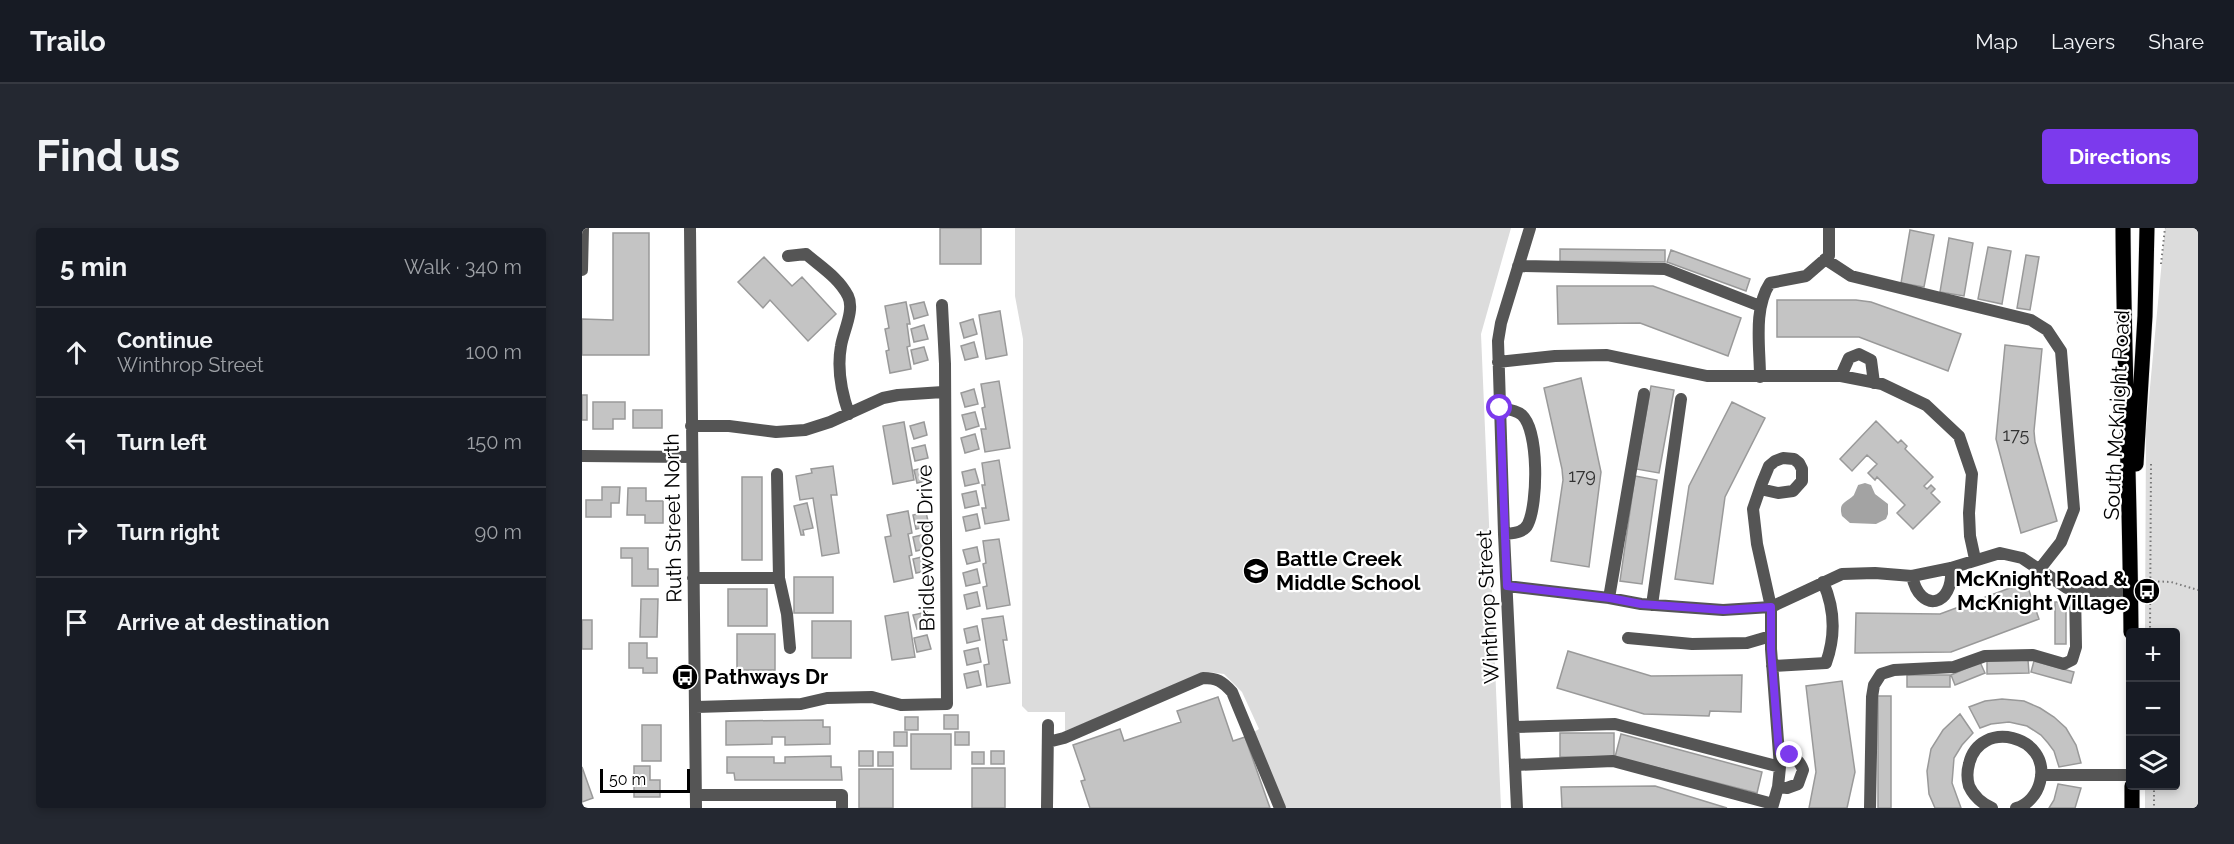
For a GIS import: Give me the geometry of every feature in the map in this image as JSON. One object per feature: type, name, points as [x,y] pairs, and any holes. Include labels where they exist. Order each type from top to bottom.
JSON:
[{"type":"main road","name":"South McKnight Road","points":[[2123,228],[2124,385],[2131,542]]},
{"type":"main road","name":"South McKnight Road","points":[[2131,542],[2143,349],[2147,228]]},
{"type":"main road","points":[[2131,542],[2131,628]]},
{"type":"main road","points":[[2132,790],[2132,808]]},
{"type":"street","points":[[582,270],[583,228]]},
{"type":"street","name":"Ruth Street North","points":[[690,228],[696,808]]},
{"type":"street","name":"Winthrop Street","points":[[1517,808],[1498,362],[1501,323],[1530,228]]},
{"type":"street","points":[[1760,378],[1762,294],[1770,282],[1806,276],[1829,256],[1829,228]]},
{"type":"street","points":[[788,256],[806,254],[836,279],[850,298],[840,348],[843,395],[849,414]]},
{"type":"street","points":[[1825,259],[1851,276],[2031,320],[2047,330],[2061,351],[2074,509],[2061,542],[2039,570]]},
{"type":"street","points":[[1518,266],[1665,269],[1760,306]]},
{"type":"street","name":"Bridlewood Drive","points":[[696,706],[801,705],[827,698],[872,697],[901,705],[947,704],[943,392],[945,364],[942,305]]},
{"type":"street","points":[[1841,376],[1848,358],[1860,354],[1866,356],[1873,364],[1874,383]]},
{"type":"street","points":[[1498,362],[1555,356],[1607,355],[1707,376],[1760,378],[1841,376],[1882,384],[1926,405],[1959,436],[1972,474],[1970,536],[1976,560]]},
{"type":"street","points":[[691,426],[729,426],[776,432],[792,431],[816,427],[883,398],[943,392]]},
{"type":"street","points":[[1610,598],[1644,393]]},
{"type":"street","points":[[1652,604],[1681,399]]},
{"type":"street","points":[[1500,408],[1515,411],[1528,424],[1536,473],[1536,489],[1528,525],[1520,532],[1504,534]]},
{"type":"street","points":[[582,456],[692,457]]},
{"type":"street","points":[[777,474],[779,578],[787,614],[790,648]]},
{"type":"street","points":[[1516,765],[1613,761],[1773,806],[1780,767],[1772,666],[1771,607],[1757,544],[1753,509],[1760,489]]},
{"type":"street","points":[[1507,586],[1652,604],[1724,610],[1771,607],[1842,574],[1875,573],[1912,576],[1951,568],[2000,553],[2022,558],[2075,591],[2131,591]]},
{"type":"street","points":[[1912,576],[1915,588],[1921,597],[1932,601],[1943,598],[1948,593],[1952,578],[1951,568]]},
{"type":"street","points":[[693,578],[779,578]]},
{"type":"street","points":[[1772,666],[1826,663],[1832,645],[1832,603],[1823,582]]},
{"type":"street","points":[[1870,808],[1872,698],[1874,685],[1881,674],[1894,670],[1954,668],[1985,656],[2033,655],[2064,664],[2073,660],[2076,647],[2075,591]]},
{"type":"street","points":[[1628,638],[1692,644],[1747,643],[1771,636]]},
{"type":"street","points":[[1048,742],[1064,738],[1203,678],[1214,678],[1222,681],[1232,692],[1280,808]]},
{"type":"street","points":[[1514,727],[1615,724],[1780,767]]},
{"type":"street","points":[[1047,808],[1048,725]]},
{"type":"street","points":[[1992,808],[1974,795],[1968,784],[1967,771],[1973,753],[1987,740],[2006,736],[2025,742],[2037,757],[2042,776],[2031,799],[2016,808]]},
{"type":"street","points":[[1778,788],[1798,784],[1803,770],[1800,762],[1790,755],[1779,753]]},
{"type":"street","points":[[2042,776],[2126,775]]},
{"type":"street","points":[[696,795],[842,795],[842,808]]},
{"type":"path","points":[[2150,628],[2149,581],[2170,582],[2198,590]]},
{"type":"path","points":[[2154,790],[2154,808]]},
{"type":"shaded area","name":"Battle Creek Middle School","points":[[1015,228],[1511,228],[1481,334],[1501,808],[1286,808],[1254,732],[1259,729],[1242,692],[1224,674],[1209,672],[1065,731],[1065,712],[1028,712],[1022,706],[1023,339],[1015,296]]},
{"type":"shaded area","points":[[2165,228],[2198,228],[2198,808],[2145,808],[2145,790],[2180,790],[2180,628],[2145,628],[2146,430]]},
{"type":"shaded area","points":[[1865,483],[1871,485],[1875,494],[1888,504],[1888,514],[1886,519],[1876,524],[1850,523],[1842,516],[1842,505],[1854,495],[1858,485]]},
{"type":"building","points":[[940,228],[981,228],[981,264],[940,264]]},
{"type":"building","points":[[1910,230],[1934,235],[1924,287],[1901,283]]},
{"type":"building","points":[[613,233],[649,233],[649,355],[582,355],[582,319],[613,320]]},
{"type":"building","points":[[1949,238],[1973,243],[1964,296],[1940,292]]},
{"type":"building","points":[[1988,247],[2011,251],[2002,304],[1978,299]]},
{"type":"building","points":[[1560,249],[1665,250],[1665,262],[1560,261]]},
{"type":"building","points":[[1671,250],[1750,279],[1746,291],[1667,262]]},
{"type":"building","points":[[2026,255],[2039,257],[2030,310],[2017,308]]},
{"type":"building","points":[[764,257],[792,286],[802,277],[836,314],[808,341],[770,300],[763,308],[738,282]]},
{"type":"building","points":[[1557,286],[1653,286],[1741,318],[1728,356],[1640,323],[1558,324]]},
{"type":"building","points":[[1777,300],[1871,302],[1961,334],[1948,371],[1859,337],[1777,337]]},
{"type":"building","points":[[906,302],[910,324],[907,324],[910,346],[907,347],[911,369],[890,373],[885,329],[889,328],[885,306]]},
{"type":"building","points":[[924,302],[928,315],[914,319],[910,305]]},
{"type":"building","points":[[1000,311],[1007,355],[986,359],[979,315]]},
{"type":"building","points":[[973,319],[977,334],[964,338],[960,323]]},
{"type":"building","points":[[924,325],[928,339],[914,342],[911,329]]},
{"type":"building","points":[[974,342],[978,357],[965,360],[961,346]]},
{"type":"building","points":[[2005,345],[2042,349],[2034,431],[2057,521],[2021,533],[1996,439]]},
{"type":"building","points":[[924,347],[928,360],[914,364],[911,350]]},
{"type":"building","points":[[1581,378],[1601,472],[1589,567],[1551,561],[1563,480],[1544,388]]},
{"type":"building","points":[[999,381],[1010,448],[985,452],[981,429],[986,429],[982,408],[985,407],[981,384]]},
{"type":"building","points":[[1651,386],[1674,390],[1659,473],[1636,469]]},
{"type":"building","points":[[974,389],[978,404],[965,407],[961,393]]},
{"type":"building","points":[[582,395],[587,395],[587,420],[582,420]]},
{"type":"building","points":[[593,402],[625,402],[625,419],[613,419],[613,429],[593,429]]},
{"type":"building","points":[[1732,402],[1765,418],[1725,497],[1713,584],[1675,579],[1689,486]]},
{"type":"building","points":[[633,410],[662,410],[662,428],[633,428]]},
{"type":"building","points":[[975,412],[979,426],[966,430],[962,415]]},
{"type":"building","points":[[1876,421],[1898,443],[1901,440],[1907,446],[1905,449],[1933,477],[1924,486],[1927,489],[1931,485],[1935,489],[1931,493],[1940,502],[1913,529],[1897,513],[1905,505],[1877,477],[1875,480],[1868,473],[1877,464],[1867,455],[1852,471],[1840,459]]},
{"type":"building","points":[[904,422],[914,480],[893,484],[883,426]]},
{"type":"building","points":[[924,422],[927,435],[914,439],[910,426]]},
{"type":"building","points":[[975,434],[979,449],[965,453],[961,438]]},
{"type":"building","points":[[925,445],[928,458],[915,461],[912,448]]},
{"type":"building","points":[[999,460],[1009,520],[985,524],[982,508],[986,508],[982,485],[985,485],[982,463]]},
{"type":"building","points":[[833,466],[837,495],[831,495],[839,553],[822,556],[813,498],[800,500],[796,476],[812,473],[811,469]]},
{"type":"building","points":[[927,467],[930,480],[917,483],[914,470]]},
{"type":"building","points":[[975,469],[979,483],[965,486],[962,472]]},
{"type":"building","points":[[1635,476],[1657,480],[1642,584],[1620,581]]},
{"type":"building","points":[[742,477],[762,477],[762,560],[742,560]]},
{"type":"building","points":[[602,487],[620,487],[619,503],[611,503],[611,517],[586,517],[586,500],[602,500]]},
{"type":"building","points":[[628,488],[646,488],[646,501],[663,501],[663,523],[645,523],[645,515],[627,515]]},
{"type":"building","points":[[976,491],[979,505],[965,508],[962,494]]},
{"type":"building","points":[[807,503],[813,528],[803,530],[804,535],[801,535],[794,506]]},
{"type":"building","points":[[908,511],[912,533],[908,534],[912,555],[909,556],[913,578],[894,582],[885,537],[891,536],[887,515]]},
{"type":"building","points":[[926,512],[929,526],[916,529],[913,515]]},
{"type":"building","points":[[977,514],[980,528],[966,531],[963,517]]},
{"type":"building","points":[[926,534],[929,548],[916,551],[913,537]]},
{"type":"building","points":[[999,539],[1010,605],[987,609],[983,587],[987,586],[983,564],[986,563],[983,541]]},
{"type":"building","points":[[977,547],[980,561],[967,564],[963,550]]},
{"type":"building","points":[[621,548],[648,548],[648,569],[658,569],[658,586],[632,586],[632,558],[621,558]]},
{"type":"building","points":[[926,556],[930,570],[916,573],[913,559]]},
{"type":"building","points":[[977,569],[980,583],[966,586],[963,573]]},
{"type":"building","points":[[794,577],[833,577],[833,613],[794,613]]},
{"type":"building","points":[[2026,582],[2039,619],[1951,652],[1855,653],[1856,613],[1940,614]]},
{"type":"building","points":[[728,589],[767,589],[767,626],[728,626]]},
{"type":"building","points":[[977,592],[980,606],[967,609],[964,595]]},
{"type":"building","points":[[641,599],[658,599],[657,637],[640,637]]},
{"type":"building","points":[[2055,602],[2066,602],[2066,644],[2055,644]]},
{"type":"building","points":[[908,612],[915,657],[892,660],[885,616]]},
{"type":"building","points":[[927,612],[930,626],[917,629],[913,615]]},
{"type":"building","points":[[1003,616],[1007,640],[1003,640],[1010,683],[987,687],[984,665],[989,664],[982,619]]},
{"type":"building","points":[[582,620],[592,620],[592,649],[582,649]]},
{"type":"building","points":[[812,621],[851,621],[851,658],[812,658]]},
{"type":"building","points":[[977,626],[980,640],[967,643],[964,629]]},
{"type":"building","points":[[737,634],[775,634],[775,670],[737,670]]},
{"type":"building","points":[[927,635],[931,649],[917,652],[914,638]]},
{"type":"building","points":[[629,643],[647,643],[647,658],[657,658],[657,673],[643,673],[643,668],[629,668]]},
{"type":"building","points":[[978,648],[981,662],[967,665],[964,651]]},
{"type":"building","points":[[1568,651],[1651,676],[1742,675],[1741,712],[1710,711],[1709,716],[1644,714],[1557,688]]},
{"type":"building","points":[[2028,660],[2029,673],[1987,674],[1987,661]]},
{"type":"building","points":[[2034,661],[2074,672],[2071,683],[2031,672]]},
{"type":"building","points":[[1980,662],[1985,673],[1955,685],[1951,675]]},
{"type":"building","points":[[978,671],[981,685],[967,688],[964,674]]},
{"type":"building","points":[[1907,675],[1950,675],[1950,687],[1907,687]]},
{"type":"building","points":[[1842,681],[1855,772],[1847,808],[1809,808],[1816,772],[1806,686]]},
{"type":"building","points":[[1878,696],[1891,696],[1891,808],[1878,808]]},
{"type":"building","points":[[1218,697],[1233,741],[1245,737],[1270,808],[1090,808],[1081,781],[1085,780],[1073,745],[1120,729],[1124,741],[1181,722],[1177,711]]},
{"type":"building","points":[[2002,699],[2024,701],[2054,717],[2066,728],[2076,745],[2081,763],[2059,767],[2054,751],[2048,743],[2041,735],[2027,726],[2009,722],[1980,728],[1969,707],[1985,701]]},
{"type":"building","points":[[1960,714],[1973,733],[1954,758],[1952,783],[1961,808],[1935,808],[1929,794],[1927,771],[1931,749],[1943,730]]},
{"type":"building","points":[[944,715],[958,715],[958,729],[944,729]]},
{"type":"building","points":[[905,717],[918,717],[918,730],[905,730]]},
{"type":"building","points":[[823,720],[823,727],[830,727],[830,744],[785,745],[785,737],[772,737],[772,744],[726,745],[726,721]]},
{"type":"building","points":[[642,725],[661,725],[661,761],[642,761]]},
{"type":"building","points":[[894,732],[907,732],[907,746],[894,746]]},
{"type":"building","points":[[955,732],[969,732],[969,745],[955,745]]},
{"type":"building","points":[[1560,733],[1614,733],[1614,757],[1560,757]]},
{"type":"building","points":[[911,734],[951,734],[951,769],[911,769]]},
{"type":"building","points":[[1621,734],[1762,772],[1757,793],[1615,757]]},
{"type":"building","points":[[859,751],[873,751],[873,766],[859,766]]},
{"type":"building","points":[[991,751],[1004,751],[1004,764],[991,764]]},
{"type":"building","points":[[878,752],[893,752],[893,766],[878,766]]},
{"type":"building","points":[[972,752],[984,752],[984,764],[972,764]]},
{"type":"building","points":[[831,756],[831,767],[841,767],[842,780],[735,780],[734,773],[727,773],[727,757],[774,757],[774,763],[785,763],[785,757]]},
{"type":"building","points":[[634,766],[650,766],[650,780],[660,780],[660,797],[634,797]]},
{"type":"building","points":[[582,767],[593,798],[582,802]]},
{"type":"building","points":[[972,768],[1005,768],[1005,808],[972,808]]},
{"type":"building","points":[[859,769],[893,769],[893,808],[859,808]]},
{"type":"building","points":[[2058,784],[2081,788],[2075,808],[2049,808],[2054,800]]},
{"type":"building","points":[[1655,786],[1727,808],[1562,808],[1561,787]]},
{"type":"place","name":"Battle Creek Middle School","points":[[1256,571]]},
{"type":"place","name":"McKnight Road & McKnight Village","points":[[2147,591]]},
{"type":"place","name":"Pathways Dr","points":[[685,677]]},
{"type":"route","points":[[1500,408],[1507,586],[1610,598],[1641,604],[1724,610],[1771,607],[1771,649],[1779,753],[1790,755]]}]
